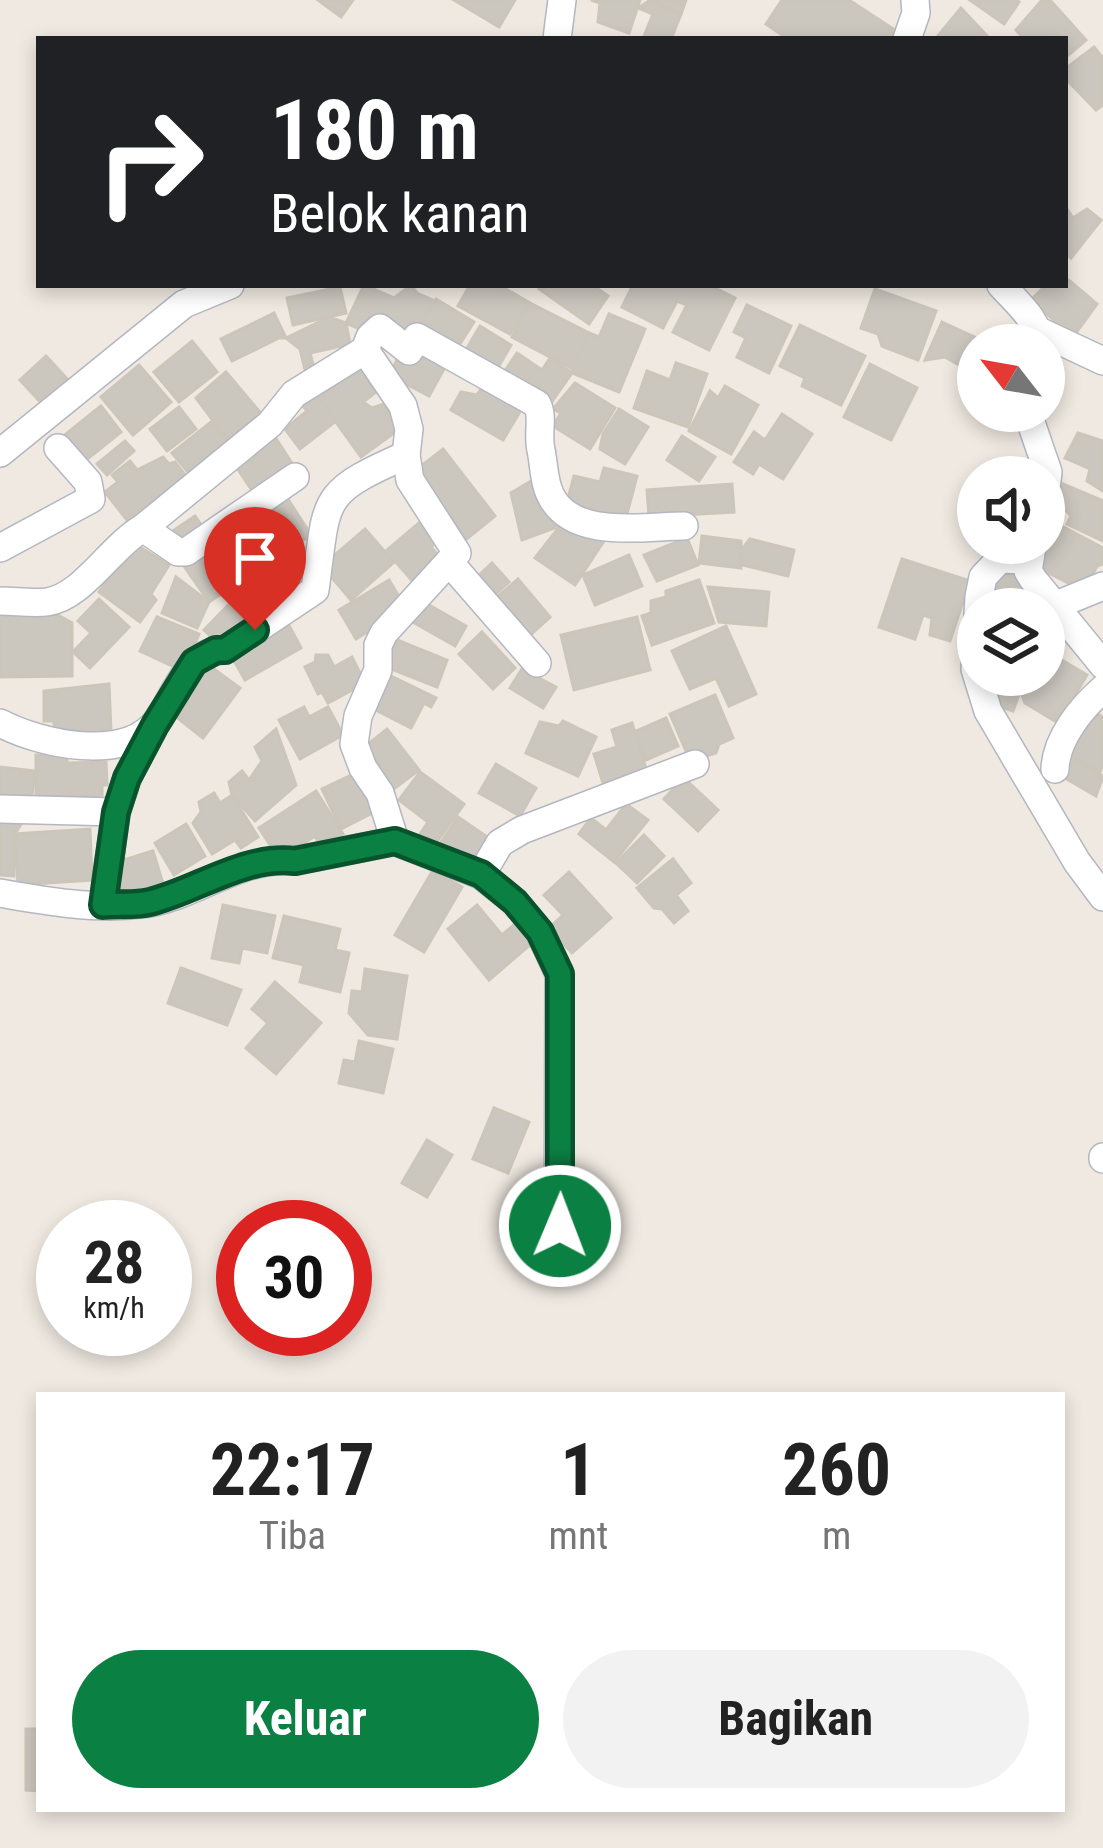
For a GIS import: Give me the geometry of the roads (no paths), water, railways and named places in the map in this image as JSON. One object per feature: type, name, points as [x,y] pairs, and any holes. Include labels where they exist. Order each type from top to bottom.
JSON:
[{"type":"street","points":[[556,36],[562,0]]},
{"type":"street","points":[[908,36],[915,0]]},
{"type":"street","points":[[0,452],[184,304],[223,288]]},
{"type":"street","points":[[1003,288],[1030,324]]},
{"type":"street","points":[[0,601],[51,602],[79,586],[121,541],[270,424],[284,403],[307,384],[365,350],[380,328],[409,351],[417,337],[537,404],[550,496],[578,521],[599,526],[684,526]]},
{"type":"street","points":[[1065,347],[1103,361]]},
{"type":"street","points":[[365,350],[403,406],[410,429],[406,455],[410,480],[458,553],[384,633],[378,645],[379,670],[354,732],[363,768],[380,793],[395,841]]},
{"type":"street","points":[[0,548],[91,499],[88,482],[58,448]]},
{"type":"street","points":[[103,905],[116,812],[127,778],[194,662],[225,650],[315,590],[326,514],[334,497],[349,481],[406,455]]},
{"type":"street","points":[[143,528],[178,552],[186,552],[295,477]]},
{"type":"street","points":[[450,563],[537,663]]},
{"type":"street","points":[[995,564],[983,577],[975,669],[988,711],[1077,862],[1103,897]]},
{"type":"street","points":[[1065,602],[1103,586]]},
{"type":"street","points":[[1065,619],[1103,665]]},
{"type":"street","points":[[1055,769],[1062,742],[1103,689]]},
{"type":"street","points":[[0,723],[26,737],[106,746],[124,744],[155,725]]},
{"type":"street","points":[[481,874],[500,844],[522,830],[695,764]]},
{"type":"street","points":[[0,809],[116,812]]},
{"type":"street","points":[[0,893],[103,905],[142,904],[244,867],[395,841],[481,874],[515,902],[540,932],[560,974],[558,1257]]}]
